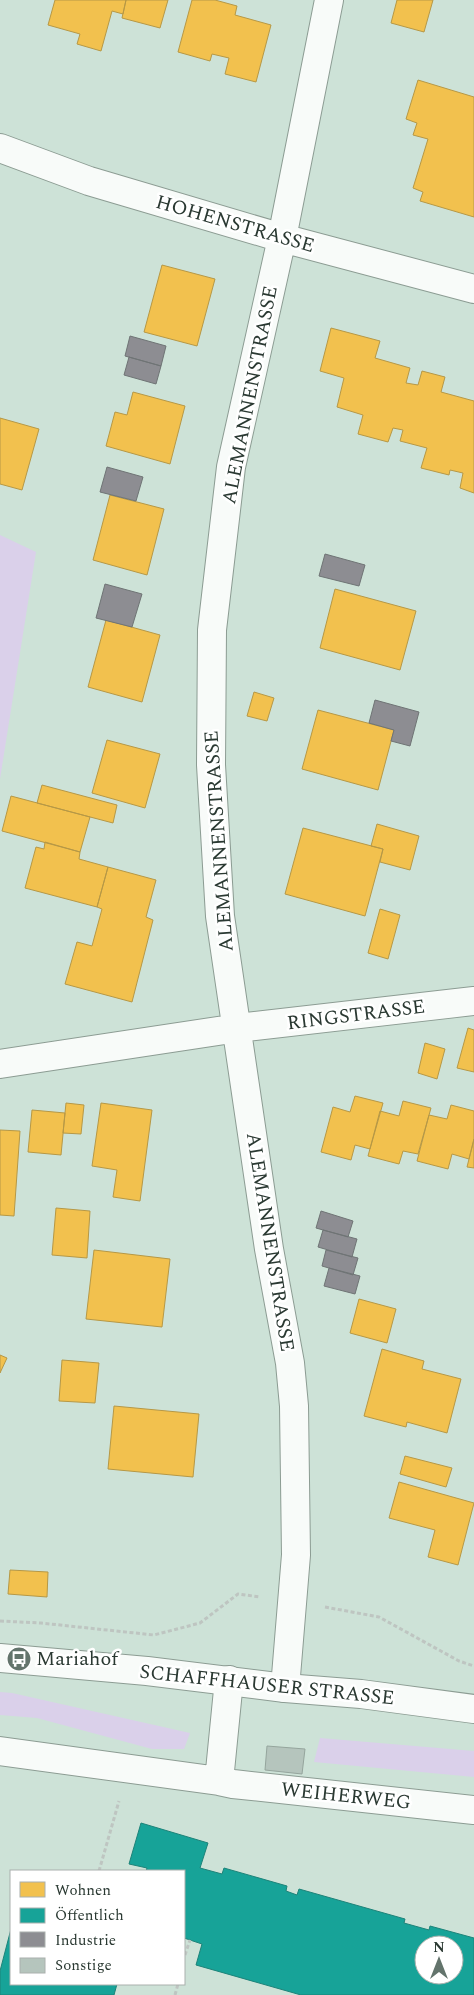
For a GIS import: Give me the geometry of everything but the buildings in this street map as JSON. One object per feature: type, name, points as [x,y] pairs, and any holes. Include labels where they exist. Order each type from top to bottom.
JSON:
[{"type":"street","name":"ALEMANNENSTRASSE","points":[[285,1688],[296,1555],[294,1406],[290,1362],[269,1249],[238,1028],[220,916],[211,766],[212,630],[231,467],[282,238],[329,0]]},
{"type":"street","name":"HOHENSTRASSE","points":[[0,148],[89,181],[282,238],[474,289]]},
{"type":"street","name":"RINGSTRASSE","points":[[0,1064],[238,1028],[474,1002]]},
{"type":"street","name":"SCHAFFHAUSER STRASSE","points":[[0,1658],[229,1680],[285,1688],[361,1694],[474,1709]]},
{"type":"street","points":[[219,1781],[229,1680]]},
{"type":"street","name":"WEIHERWEG","points":[[0,1751],[219,1781],[474,1810]]},
{"type":"path","points":[[0,1621],[41,1623],[154,1635],[200,1623],[238,1594],[292,1600],[379,1617],[459,1661],[474,1666]]},
{"type":"path","points":[[99,1870],[128,1769]]},
{"type":"path","points":[[185,1952],[190,1940]]},
{"type":"shaded area","points":[[0,535],[36,552],[0,779]]},
{"type":"shaded area","points":[[0,1692],[12,1693],[190,1733],[184,1749],[152,1749],[37,1718],[0,1715]]},
{"type":"shaded area","points":[[320,1738],[474,1751],[474,1777],[314,1762]]},
{"type":"place","name":"Mariahof","points":[[19,1659]]}]
